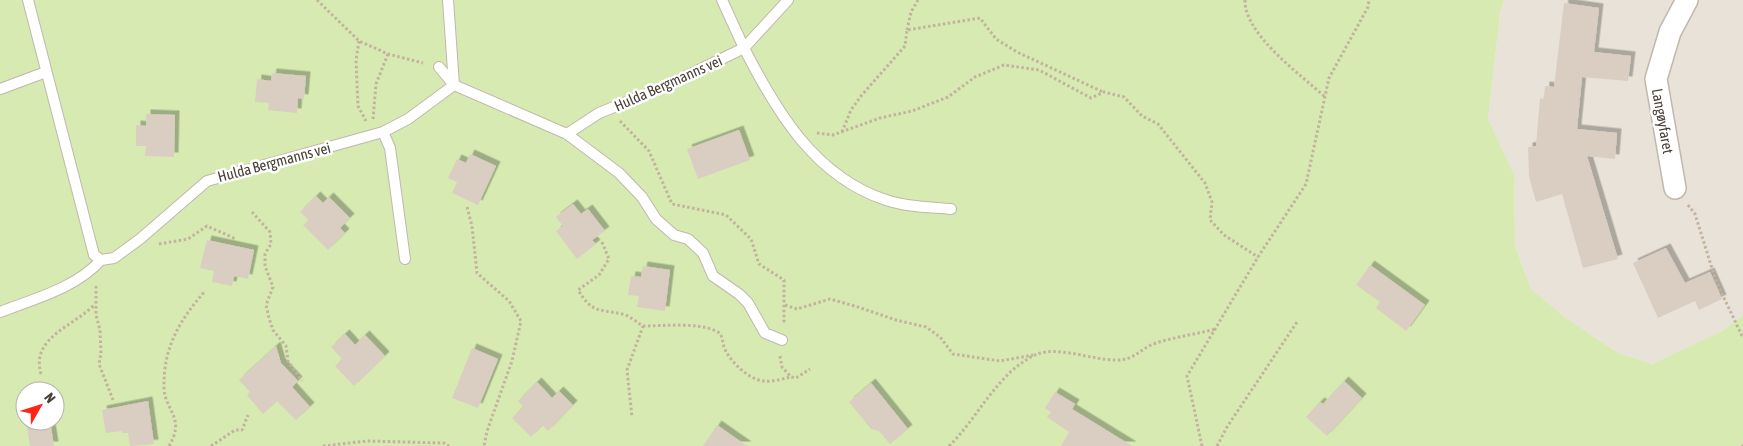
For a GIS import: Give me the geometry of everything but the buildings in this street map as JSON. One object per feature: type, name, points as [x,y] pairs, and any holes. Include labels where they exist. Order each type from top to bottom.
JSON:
[{"type":"street","name":"Langøyfaret","points":[[1675,188],[1656,78],[1670,32],[1687,0]]},
{"type":"lane","points":[[28,0],[94,255],[101,260]]},
{"type":"lane","points":[[448,0],[454,85]]},
{"type":"lane","points":[[722,0],[744,48],[774,104],[793,131],[825,165],[863,189],[886,200],[909,206],[951,209]]},
{"type":"lane","name":"Hulda Bergmanns vei","points":[[567,134],[599,113],[666,86],[744,48],[788,0]]},
{"type":"lane","points":[[439,67],[454,85],[567,134],[619,173],[642,197],[656,219],[674,235],[688,239],[703,253],[713,276],[739,294],[748,303],[765,334],[782,340]]},
{"type":"lane","points":[[0,89],[46,72]]},
{"type":"lane","name":"Hulda Bergmanns vei","points":[[0,312],[49,294],[92,270],[101,260],[114,258],[140,239],[207,181],[383,132],[408,119],[454,85]]},
{"type":"lane","points":[[383,132],[390,148],[405,259]]},
{"type":"path","points":[[317,0],[359,41],[388,54],[439,67]]},
{"type":"path","points":[[842,132],[851,110],[861,96],[904,46],[911,12],[918,0]]},
{"type":"path","points":[[1245,0],[1248,20],[1258,36],[1325,97]]},
{"type":"path","points":[[1202,446],[1187,376],[1258,257],[1306,184],[1329,78],[1368,7],[1369,0]]},
{"type":"path","points":[[907,30],[980,18],[996,39],[1017,52],[1104,92],[1124,97],[1142,116],[1158,124],[1205,183],[1212,202],[1210,220],[1224,235],[1258,257]]},
{"type":"path","points":[[359,41],[356,60],[358,106],[364,116],[371,136]]},
{"type":"path","points":[[371,136],[376,84],[388,54]]},
{"type":"path","points":[[793,131],[833,135],[880,118],[912,112],[948,97],[975,77],[1004,65],[1039,70],[1091,98],[1104,92]]},
{"type":"path","points":[[599,113],[619,120],[649,151],[672,204],[726,215],[751,239],[759,264],[784,280],[785,305],[780,360],[782,367],[791,377]]},
{"type":"path","points":[[1675,188],[1694,214],[1716,281],[1743,338]]},
{"type":"path","points":[[467,207],[472,226],[477,273],[509,301],[521,321],[512,361],[487,431],[484,446]]},
{"type":"path","points":[[252,212],[270,232],[271,244],[265,254],[265,266],[273,288],[266,305],[269,318],[273,330],[286,346],[288,361],[302,381]]},
{"type":"path","points":[[140,239],[150,245],[171,243],[188,239],[207,226],[236,239]]},
{"type":"path","points":[[602,242],[609,259],[599,275],[578,290],[587,304],[605,312],[624,314],[643,326],[686,325],[716,331],[722,336],[724,348],[731,359],[744,372],[762,381],[796,378],[810,369]]},
{"type":"path","points":[[92,270],[100,330],[101,353],[99,364],[113,400]]},
{"type":"path","points":[[168,446],[175,436],[175,418],[164,389],[173,333],[205,290]]},
{"type":"path","points":[[785,305],[797,309],[830,299],[896,320],[926,327],[940,337],[953,354],[1000,361],[1052,351],[1114,360],[1130,359],[1155,343],[1216,328]]},
{"type":"path","points":[[40,374],[38,355],[46,342],[54,334],[82,316],[95,303]]},
{"type":"path","points":[[1217,446],[1227,427],[1297,322]]},
{"type":"path","points":[[632,417],[627,370],[643,326]]},
{"type":"path","points":[[949,446],[963,433],[996,388],[1016,367],[1036,355]]},
{"type":"path","points":[[211,446],[235,430],[242,430],[248,415]]},
{"type":"path","points":[[323,446],[367,440],[444,443],[449,446]]},
{"type":"shaded area","points":[[1504,0],[1743,0],[1743,315],[1724,330],[1652,364],[1618,353],[1563,317],[1531,289],[1515,246],[1514,174],[1488,119],[1500,14]]},
{"type":"green space","points":[[0,0],[1504,0],[1500,14],[1488,119],[1514,174],[1515,246],[1531,289],[1564,317],[1618,353],[1652,364],[1724,330],[1743,315],[1743,446],[0,446]]}]
